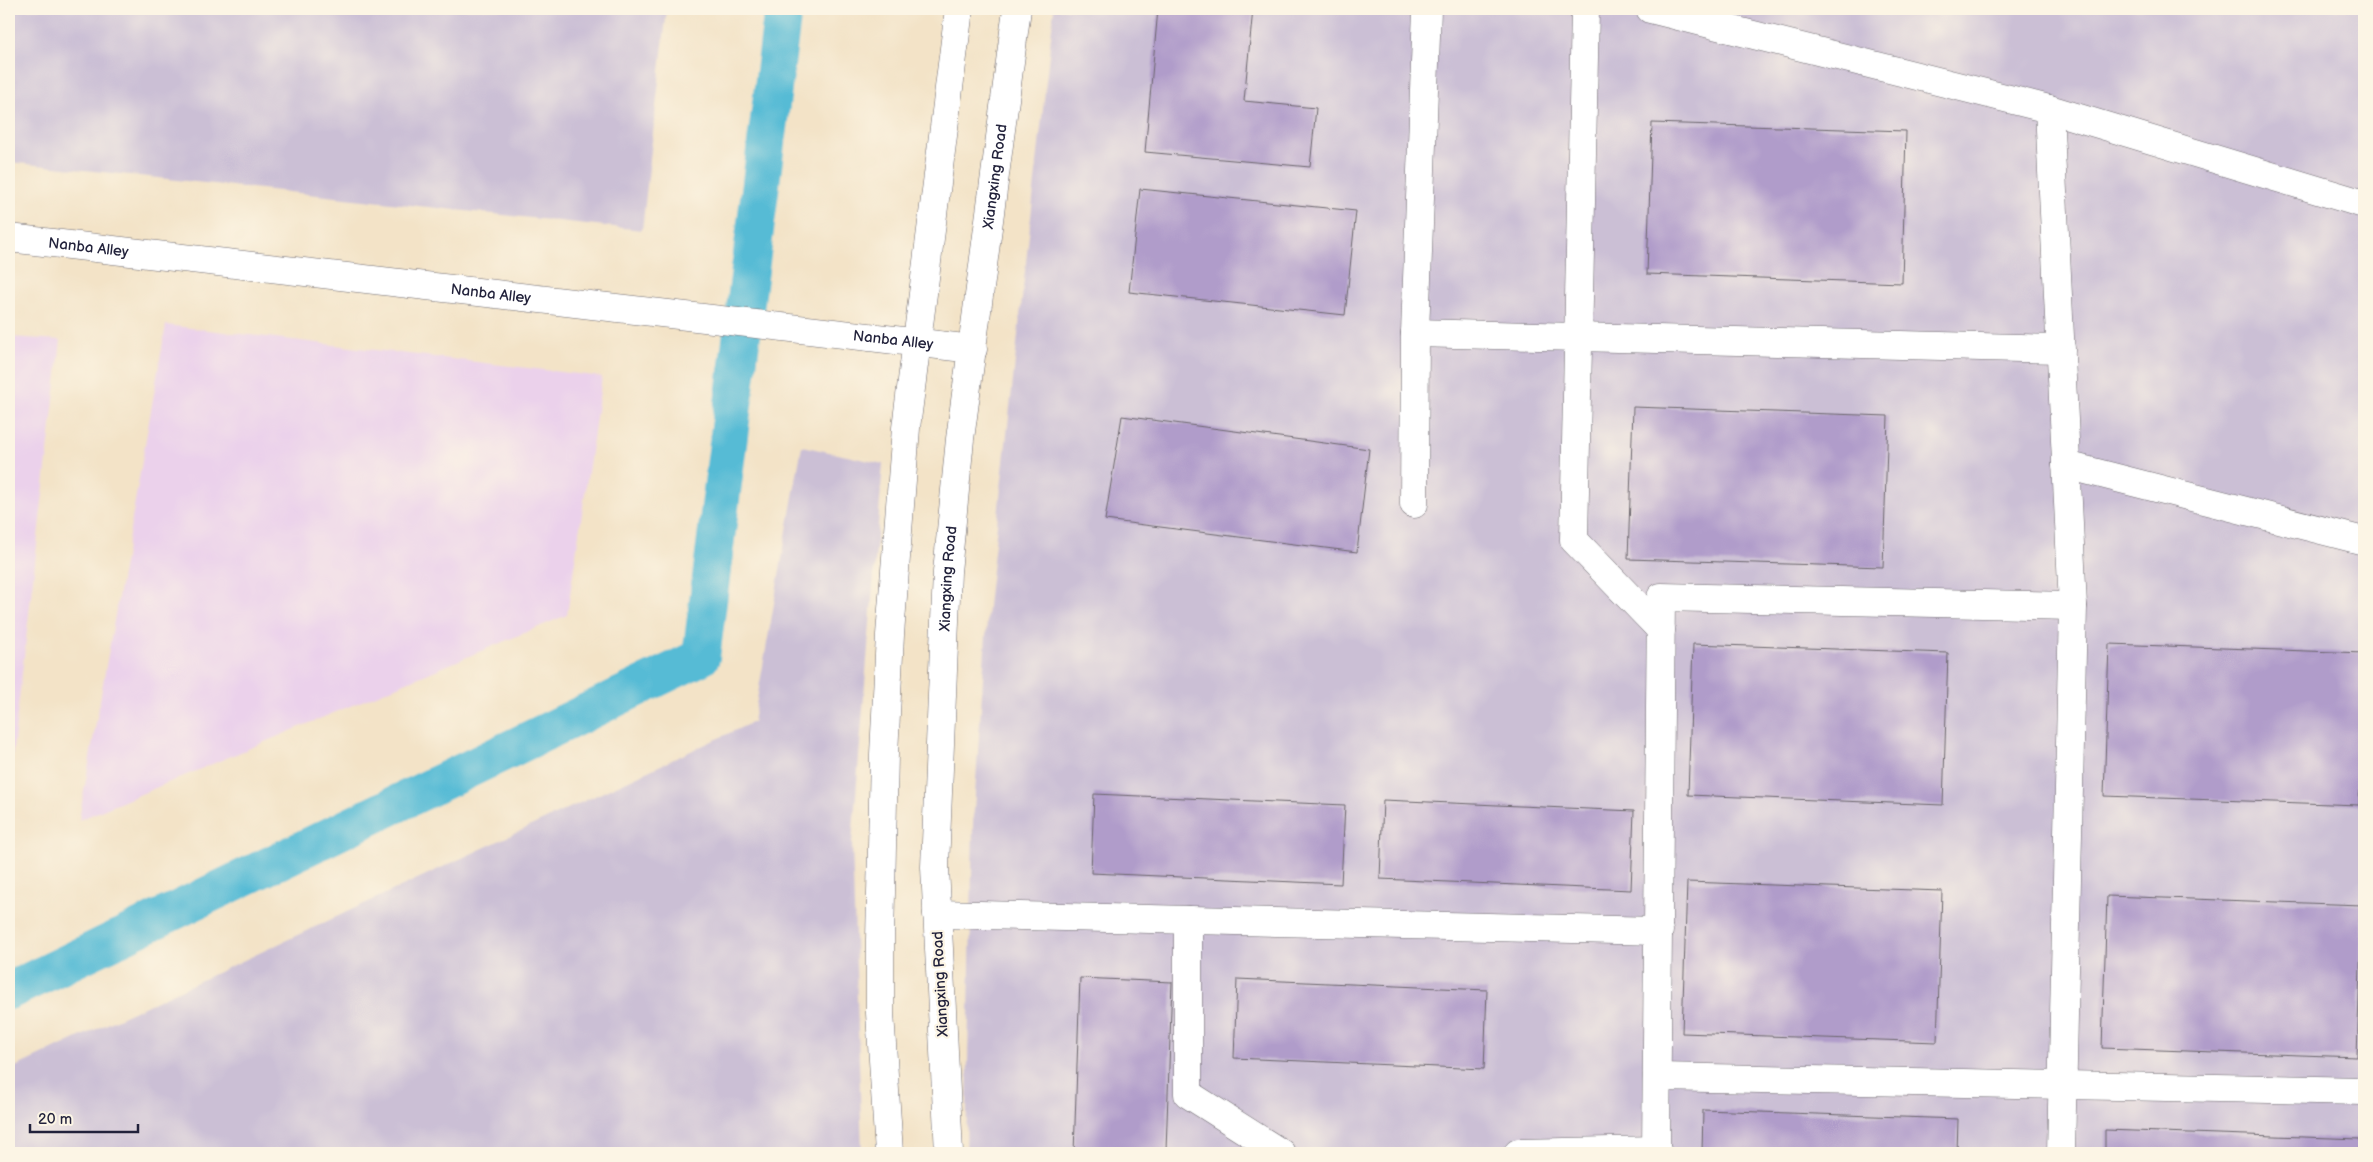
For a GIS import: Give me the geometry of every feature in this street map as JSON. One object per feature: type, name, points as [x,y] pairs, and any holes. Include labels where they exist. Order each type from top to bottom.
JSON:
[{"type":"street","points":[[890,1153],[880,1013],[884,754],[906,428],[959,9]]},
{"type":"street","name":"Xiangxing Road","points":[[949,1153],[935,867],[947,572],[960,438],[1018,9]]},
{"type":"street","points":[[1414,504],[1414,333],[1427,9]]},
{"type":"street","points":[[1585,9],[1574,540],[1662,630]]},
{"type":"street","points":[[1650,9],[2049,108],[2364,204]]},
{"type":"street","points":[[2049,108],[2074,606],[2061,1153]]},
{"type":"street","name":"Nanba Alley","points":[[9,238],[973,349]]},
{"type":"street","points":[[1414,333],[2061,349]]},
{"type":"street","points":[[2066,466],[2364,541]]},
{"type":"street","points":[[1518,1153],[1656,1151],[1662,597],[2074,606]]},
{"type":"street","points":[[937,914],[1659,931]]},
{"type":"street","points":[[1188,920],[1188,1094],[1280,1153]]},
{"type":"street","points":[[1657,1077],[2364,1091]]},
{"type":"shaded area","points":[[9,9],[667,9],[642,230],[9,162]]},
{"type":"shaded area","points":[[1054,9],[2364,9],[2364,1153],[966,1153],[973,824],[988,606]]},
{"type":"shaded area","points":[[166,325],[602,377],[567,615],[79,820]]},
{"type":"shaded area","points":[[9,337],[61,340],[9,784]]},
{"type":"shaded area","points":[[802,446],[883,464],[852,843],[862,1153],[9,1153],[9,1070],[753,722]]},
{"type":"building","points":[[1158,9],[1253,9],[1244,101],[1316,108],[1310,167],[1145,152]]},
{"type":"building","points":[[1652,123],[1906,131],[1902,283],[1647,274]]},
{"type":"building","points":[[1140,189],[1356,211],[1345,315],[1129,292]]},
{"type":"building","points":[[1633,407],[1888,416],[1883,567],[1628,559]]},
{"type":"building","points":[[1122,416],[1369,449],[1357,552],[1105,520]]},
{"type":"building","points":[[1693,644],[1948,653],[1943,805],[1688,795]]},
{"type":"building","points":[[2109,644],[2364,653],[2359,805],[2104,796]]},
{"type":"building","points":[[1094,794],[1345,805],[1341,884],[1091,873]]},
{"type":"building","points":[[1383,800],[1634,811],[1631,890],[1380,879]]},
{"type":"building","points":[[1687,882],[1942,891],[1937,1042],[1682,1033]]},
{"type":"building","points":[[2107,896],[2362,905],[2357,1057],[2102,1048]]},
{"type":"building","points":[[1080,978],[1172,982],[1166,1150],[1170,1153],[1074,1153]]},
{"type":"building","points":[[1237,979],[1487,990],[1484,1069],[1234,1058]]},
{"type":"building","points":[[1703,1110],[1958,1119],[1957,1153],[1702,1153]]},
{"type":"building","points":[[2105,1130],[2360,1139],[2359,1153],[2105,1153]]},
{"type":"waterway","points":[[9,991],[701,657],[783,9]]}]
